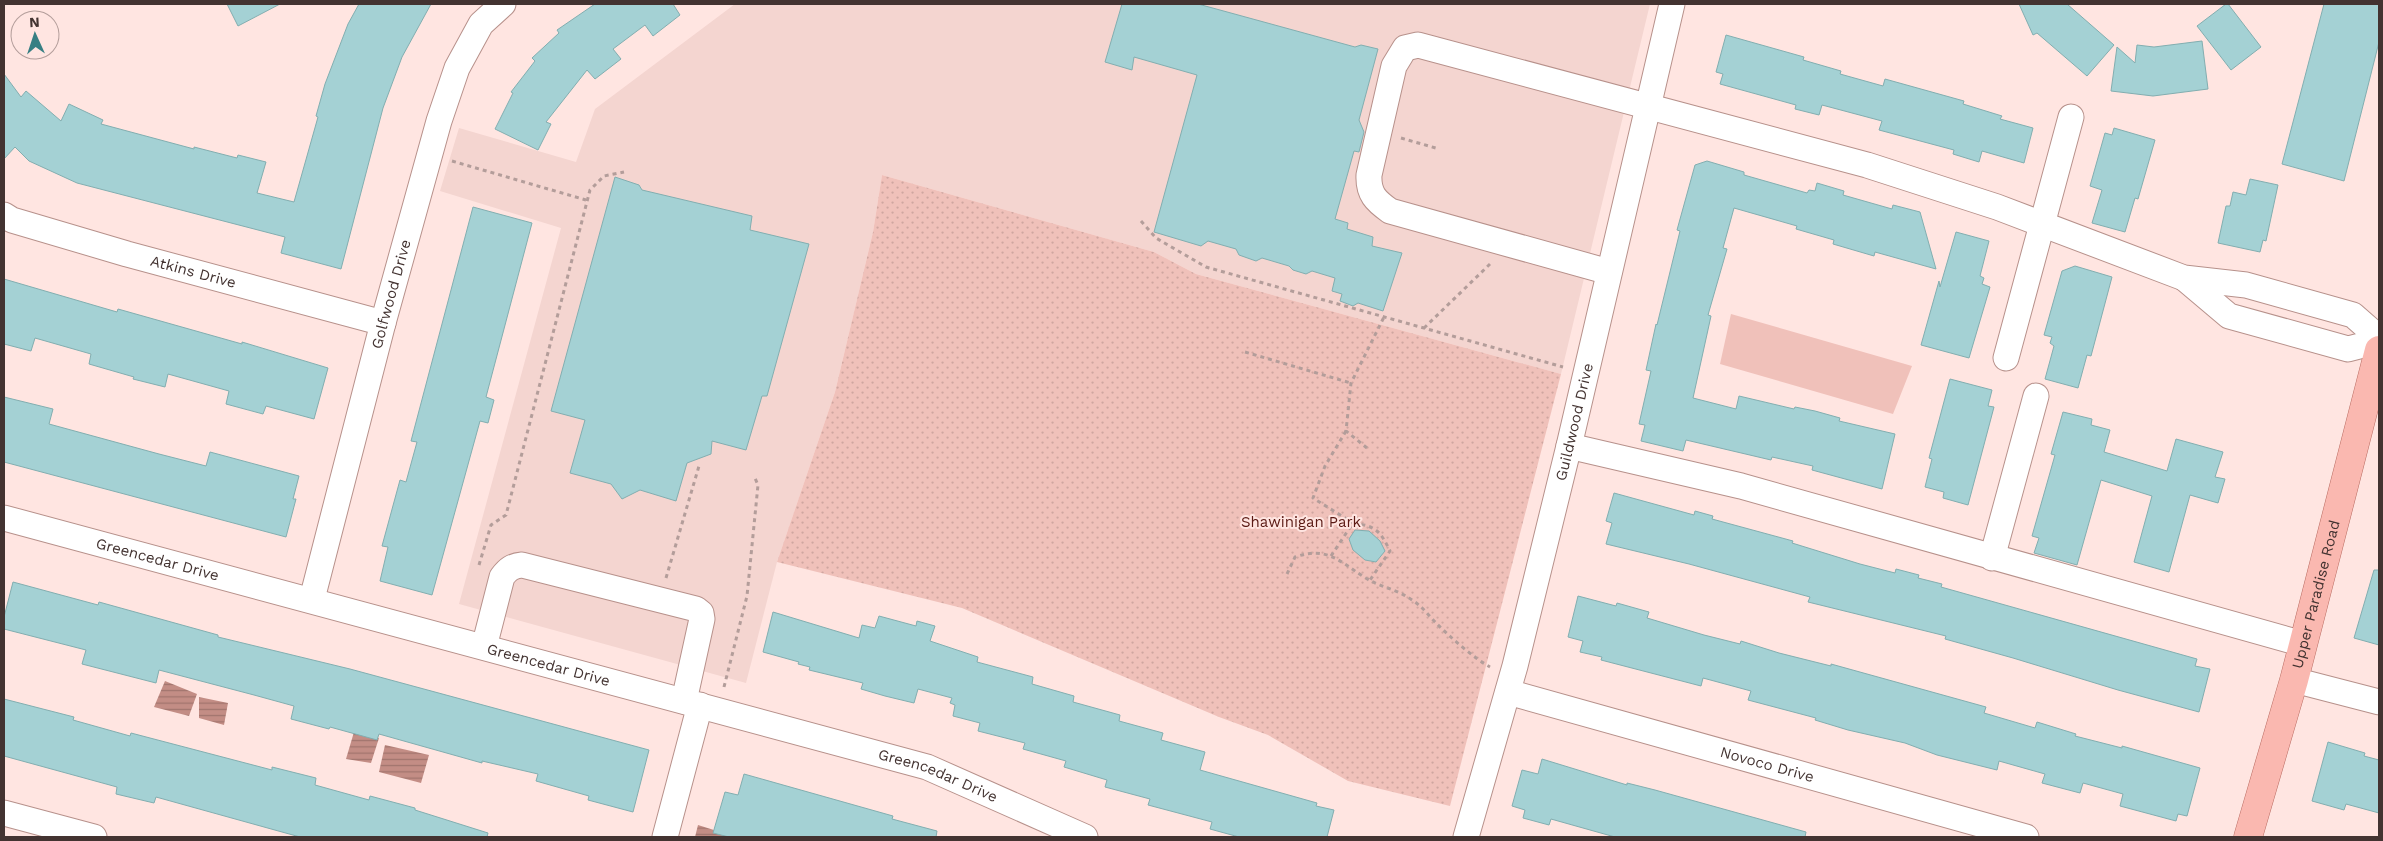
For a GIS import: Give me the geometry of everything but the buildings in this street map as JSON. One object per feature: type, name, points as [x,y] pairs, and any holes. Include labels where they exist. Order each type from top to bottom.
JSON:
[{"type":"main road","name":"Upper Paradise Road","points":[[2248,837],[2294,680],[2379,350]]},
{"type":"street","name":"Golfwood Drive","points":[[312,599],[383,322],[429,154],[457,68],[481,24],[503,4]]},
{"type":"street","name":"Guildwood Drive","points":[[1466,837],[1515,666],[1569,446],[1646,107],[1672,4]]},
{"type":"street","points":[[1609,272],[1390,211],[1379,203],[1369,188],[1369,175],[1394,66],[1405,48],[1418,45],[1646,107],[1867,164],[2044,225],[2184,278],[2246,285],[2353,315],[2379,340],[2348,349],[2229,316],[2184,278]]},
{"type":"street","points":[[2006,358],[2044,225],[2071,117]]},
{"type":"street","name":"Atkins Drive","points":[[4,215],[12,220],[127,254],[383,322]]},
{"type":"street","points":[[1992,558],[2036,396]]},
{"type":"street","points":[[1569,446],[1741,486],[2302,644]]},
{"type":"street","name":"Greencedar Drive","points":[[4,518],[312,599],[927,767],[1084,837]]},
{"type":"street","points":[[484,647],[502,577],[507,570],[514,566],[522,565],[696,608],[701,613],[703,706],[665,837]]},
{"type":"street","points":[[2294,680],[2379,702]]},
{"type":"street","name":"Novoco Drive","points":[[1508,692],[2026,837]]},
{"type":"street","points":[[4,813],[94,837]]},
{"type":"path","points":[[1379,132],[1438,149]]},
{"type":"path","points":[[429,154],[586,200]]},
{"type":"path","points":[[478,570],[491,525],[506,515],[586,200],[596,182],[614,172],[624,172]]},
{"type":"path","points":[[1140,221],[1156,238],[1206,267],[1586,373]]},
{"type":"path","points":[[1424,328],[1510,245]]},
{"type":"path","points":[[1370,580],[1390,551],[1383,535],[1370,525],[1353,523],[1313,498],[1324,466],[1346,431],[1351,383],[1384,317]]},
{"type":"path","points":[[1245,352],[1351,383]]},
{"type":"path","points":[[1346,431],[1367,448]]},
{"type":"path","points":[[659,600],[699,466]]},
{"type":"path","points":[[703,706],[724,687],[747,596],[758,485],[754,476]]},
{"type":"path","points":[[1331,556],[1353,523]]},
{"type":"path","points":[[1287,574],[1296,557],[1307,553],[1318,553],[1337,558],[1370,580],[1396,590],[1414,601],[1440,626],[1489,666],[1515,666]]},
{"type":"shaded area","points":[[735,4],[1650,4],[1561,374],[1196,274],[1154,252],[882,175],[873,232],[835,392],[777,562],[746,683],[459,604],[561,228],[440,191],[459,128],[576,162],[595,109]]},
{"type":"shaded area","points":[[165,681],[197,694],[189,716],[154,707]]},
{"type":"shaded area","points":[[199,697],[228,703],[224,725],[199,718]]},
{"type":"shaded area","points":[[354,732],[379,738],[371,763],[346,759]]},
{"type":"shaded area","points":[[385,745],[429,755],[421,783],[379,772]]},
{"type":"shaded area","points":[[698,825],[736,837],[695,837]]},
{"type":"green space","name":"Shawinigan Park","points":[[882,175],[1154,252],[1196,274],[1561,374],[1450,806],[1348,781],[1268,735],[1219,717],[962,608],[777,562],[835,392],[873,232]]},
{"type":"green space","points":[[1731,314],[1912,366],[1893,414],[1720,364]]}]
